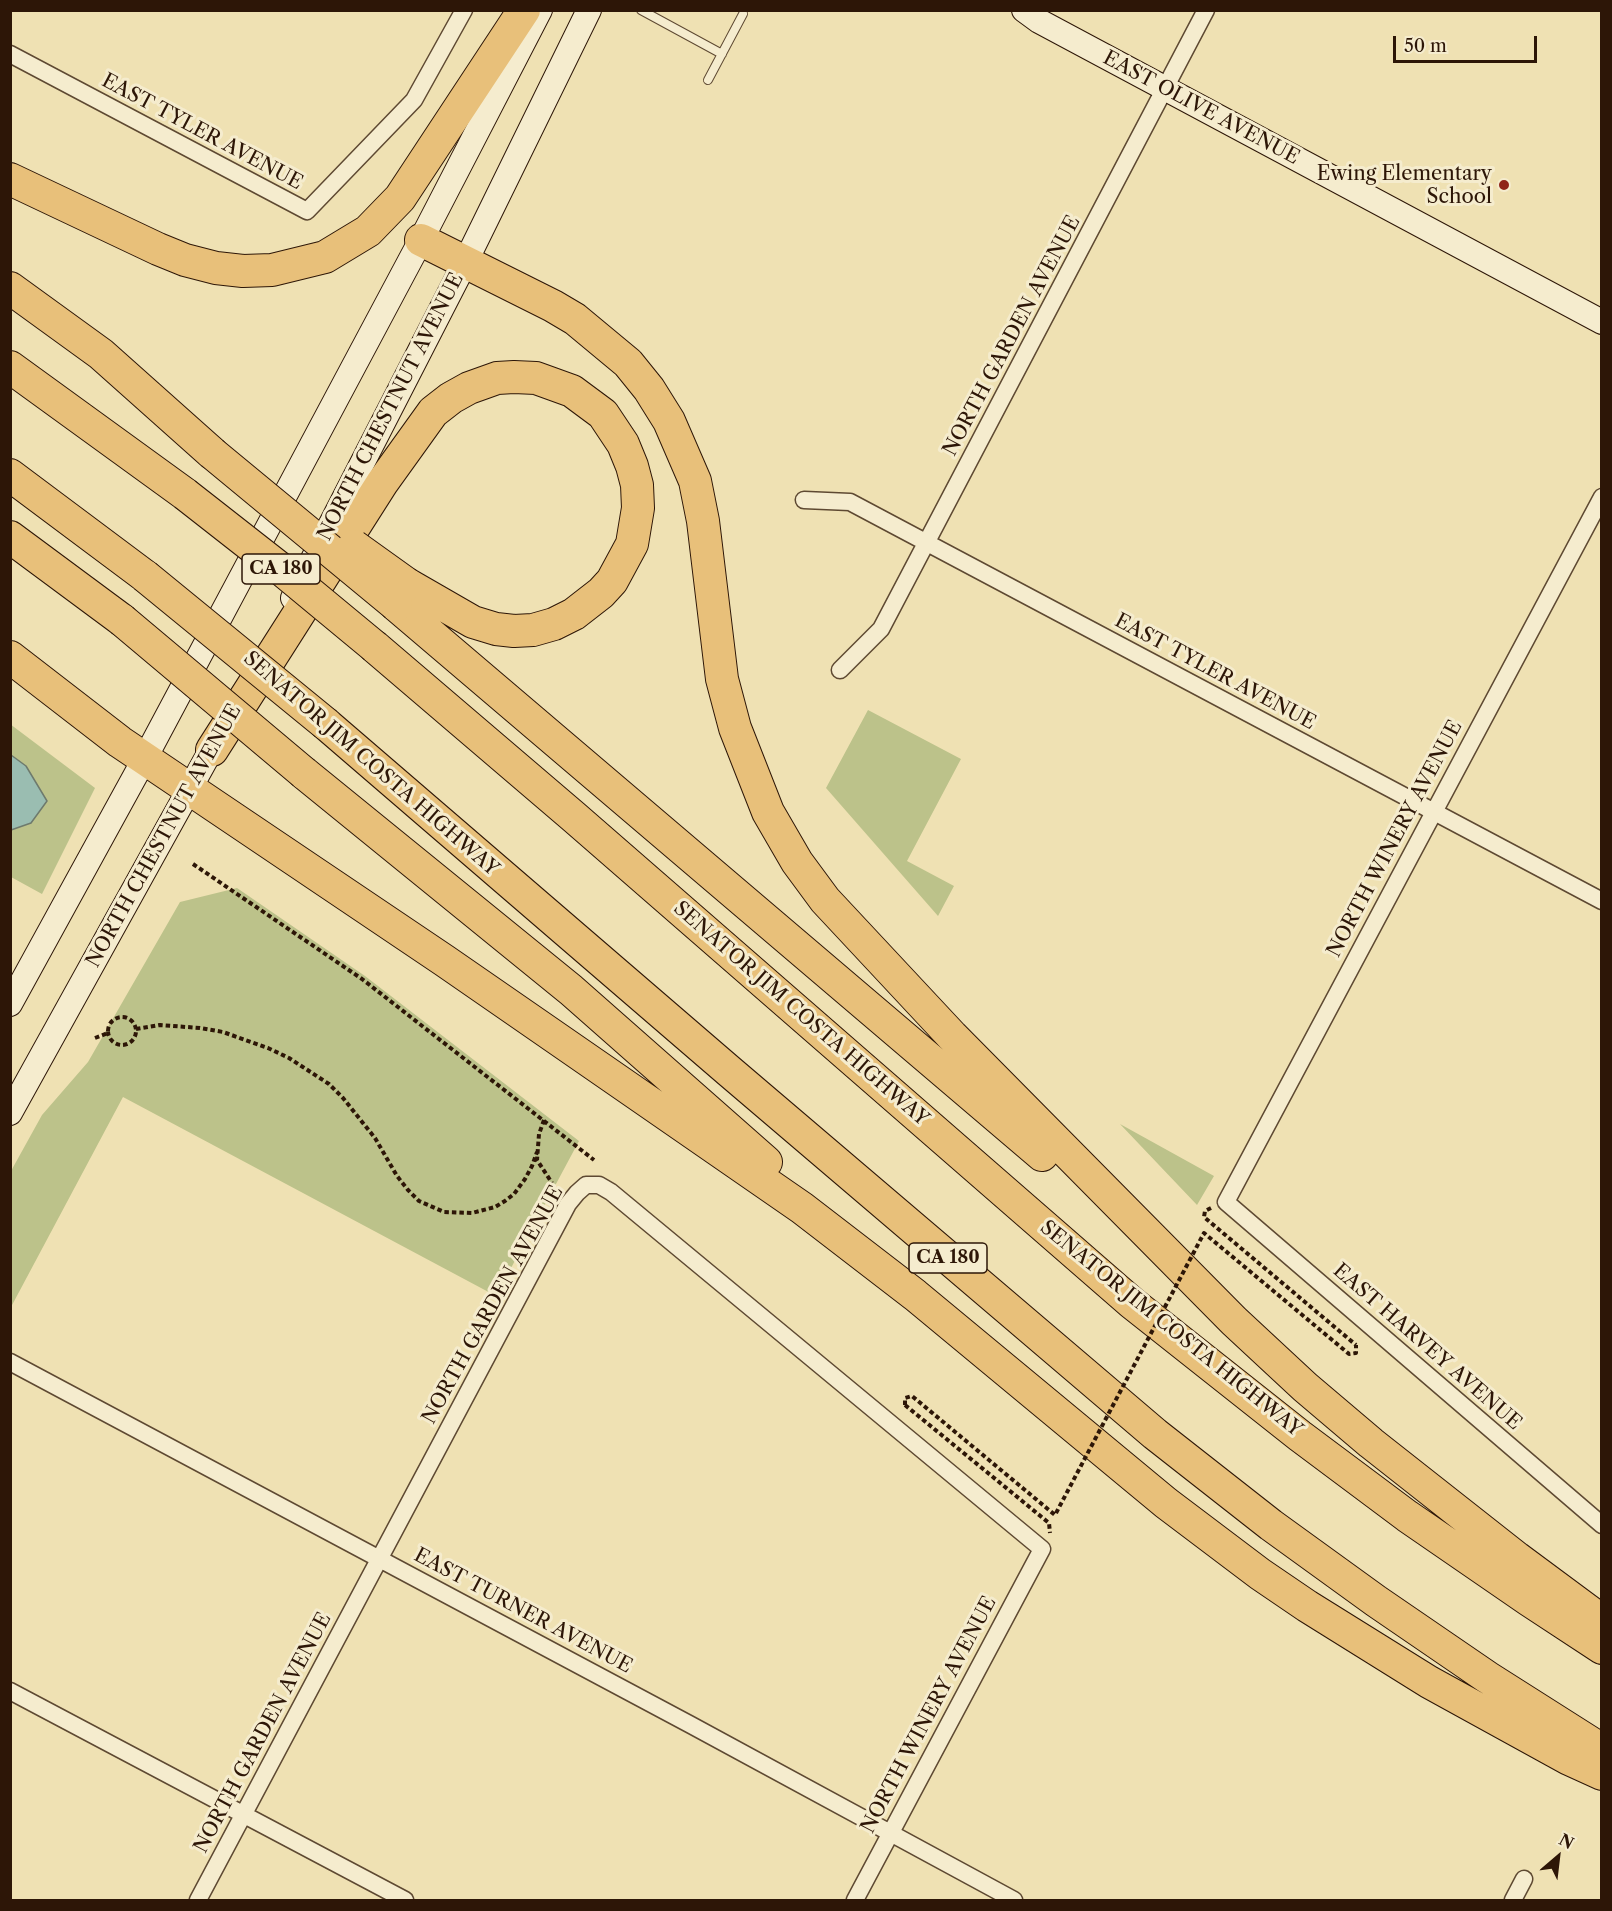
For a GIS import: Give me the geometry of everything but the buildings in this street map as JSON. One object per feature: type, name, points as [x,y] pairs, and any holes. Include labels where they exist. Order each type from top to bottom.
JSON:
[{"type":"highway","points":[[10,179],[159,249],[185,260],[216,268],[243,271],[272,270],[325,257],[368,231],[400,198],[524,10]]},
{"type":"highway","points":[[421,240],[553,306],[594,333],[628,363],[649,389],[669,421],[695,481],[703,521],[722,679],[735,728],[768,812],[810,881],[847,925],[952,1036],[1234,1321],[1305,1387],[1371,1443],[1517,1558],[1602,1620]]},
{"type":"highway","points":[[10,288],[101,354],[402,595],[1015,1131],[1117,1223],[1234,1321]]},
{"type":"highway","name":"SENATOR JIM COSTA HIGHWAY","points":[[10,367],[185,494],[282,570],[574,817],[1132,1303],[1300,1436],[1407,1516],[1602,1648]]},
{"type":"highway","points":[[212,750],[386,476],[433,412],[469,388],[497,378],[514,377],[536,378],[572,391],[603,414],[623,444],[632,466],[637,484],[638,508],[632,544],[612,581],[601,593],[574,614],[554,624],[533,630],[513,631],[473,622],[402,595]]},
{"type":"highway","name":"SENATOR JIM COSTA HIGHWAY","points":[[10,475],[145,576],[326,724],[1155,1434],[1271,1525],[1376,1601],[1487,1677],[1602,1750]]},
{"type":"highway","points":[[10,537],[122,620],[571,990],[915,1295],[1166,1503],[1260,1574],[1316,1612],[1429,1682],[1569,1759],[1602,1774]]},
{"type":"highway","points":[[10,657],[120,742],[727,1155],[802,1208],[915,1295]]},
{"type":"main road","points":[[10,1004],[421,240],[540,10]]},
{"type":"main road","name":"NORTH CHESTNUT AVENUE","points":[[10,1113],[191,789],[314,556],[466,261],[589,10]]},
{"type":"main road","name":"EAST OLIVE AVENUE","points":[[1024,10],[1038,21],[1602,322]]},
{"type":"street","name":"EAST TYLER AVENUE","points":[[10,54],[307,211],[414,100],[464,10]]},
{"type":"street","name":"NORTH GARDEN AVENUE","points":[[840,670],[881,629],[1206,10]]},
{"type":"street","name":"NORTH WINERY AVENUE","points":[[1226,1202],[1602,497]]},
{"type":"street","name":"EAST TYLER AVENUE","points":[[804,500],[850,502],[1602,901]]},
{"type":"street","name":"NORTH GARDEN AVENUE","points":[[198,1900],[568,1204],[586,1185],[599,1185],[611,1192],[1042,1549]]},
{"type":"street","name":"EAST HARVEY AVENUE","points":[[1226,1202],[1602,1525]]},
{"type":"street","name":"EAST TURNER AVENUE","points":[[10,1362],[1014,1900]]},
{"type":"street","name":"NORTH WINERY AVENUE","points":[[855,1900],[1042,1549]]},
{"type":"street","points":[[10,1691],[405,1900]]},
{"type":"street","points":[[1513,1900],[1524,1879]]},
{"type":"lane","points":[[641,10],[722,54]]},
{"type":"lane","points":[[708,80],[743,14]]},
{"type":"path","points":[[193,864],[362,979],[594,1160]]},
{"type":"path","points":[[120,1017],[129,1018],[136,1029],[134,1038],[128,1044],[123,1045],[114,1043],[108,1033],[110,1023],[120,1017]]},
{"type":"path","points":[[136,1029],[160,1025],[222,1032],[289,1058],[329,1084],[343,1098],[375,1138],[397,1176],[419,1201],[444,1212],[472,1213],[505,1202],[525,1179],[537,1152]]},
{"type":"path","points":[[95,1038],[108,1033]]},
{"type":"path","points":[[544,1120],[539,1134],[537,1160],[552,1183]]},
{"type":"path","points":[[1042,1549],[1051,1531],[1050,1523],[904,1406],[905,1398],[912,1396],[1055,1515],[1204,1233],[1349,1354],[1356,1353],[1356,1345],[1204,1217],[1205,1211],[1226,1202]]},
{"type":"green space","points":[[868,710],[961,759],[907,861],[954,886],[938,916],[826,788]]},
{"type":"green space","points":[[10,724],[95,788],[42,894],[11,877]]},
{"type":"green space","points":[[237,888],[365,976],[579,1141],[496,1296],[123,1097],[11,1307],[11,1171],[42,1115],[88,1062],[180,902]]},
{"type":"green space","points":[[1120,1124],[1214,1176],[1197,1205]]},
{"type":"water","points":[[11,755],[26,766],[47,801],[31,823],[11,830]]},
{"type":"place","name":"Ewing Elementary School","points":[[1504,185]]}]
